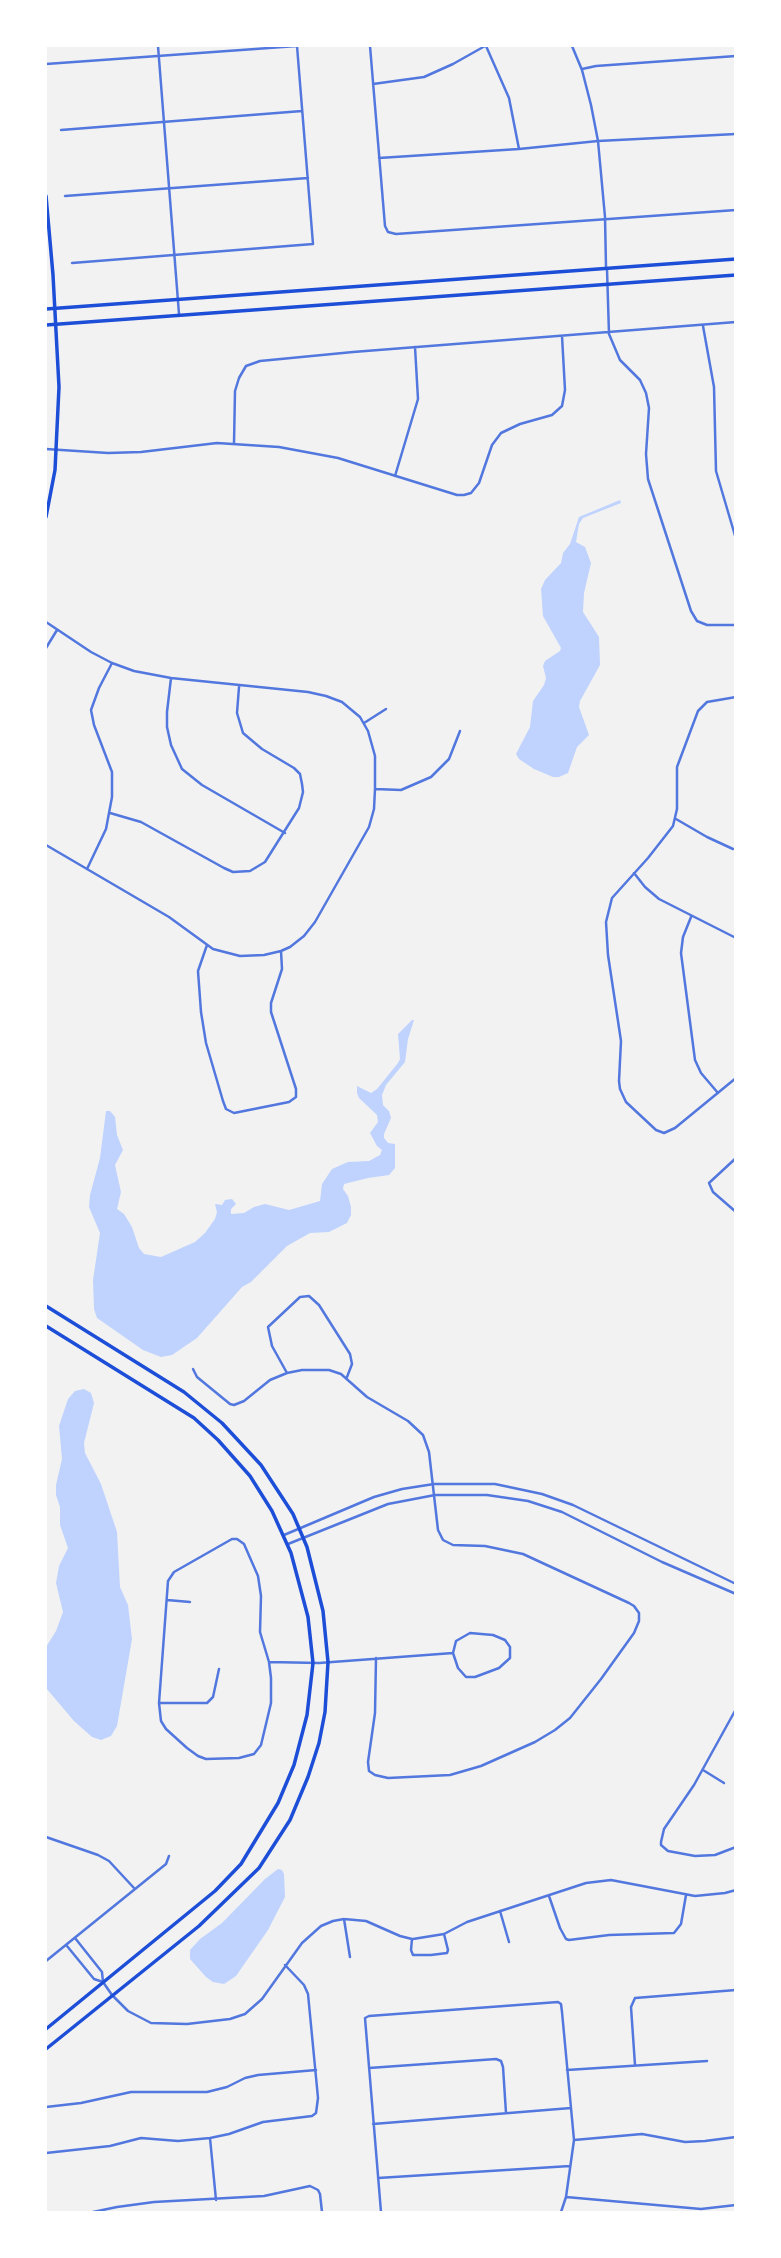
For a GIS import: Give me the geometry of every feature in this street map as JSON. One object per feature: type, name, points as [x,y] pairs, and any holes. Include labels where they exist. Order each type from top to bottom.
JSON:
[{"type":"main road","points":[[46,196],[59,387],[56,450],[46,517]]},
{"type":"main road","points":[[46,309],[736,259]]},
{"type":"main road","points":[[46,325],[736,275]]},
{"type":"main road","points":[[46,1306],[184,1392],[222,1423],[261,1465],[299,1528],[315,1571],[323,1611],[328,1662],[325,1712],[312,1766],[298,1805],[259,1868],[223,1905],[46,2049]]},
{"type":"main road","points":[[46,1326],[176,1406],[207,1430],[250,1476],[264,1496],[284,1535],[298,1573],[309,1617],[313,1663],[307,1715],[300,1746],[278,1803],[241,1864],[215,1891],[46,2029]]},
{"type":"street","points":[[158,46],[179,315]]},
{"type":"street","points":[[46,64],[297,46],[313,244],[72,263]]},
{"type":"street","points":[[370,46],[387,232],[396,234],[736,209]]},
{"type":"street","points":[[373,84],[424,77],[486,46],[509,98],[519,149]]},
{"type":"street","points":[[572,46],[582,69],[598,141],[605,217],[609,334],[620,359],[640,380],[646,393],[649,408],[646,454],[648,479],[691,611],[697,621],[707,625],[736,625]]},
{"type":"street","points":[[582,69],[596,65],[736,56]]},
{"type":"street","points":[[61,130],[302,111]]},
{"type":"street","points":[[379,158],[598,141],[736,134]]},
{"type":"street","points":[[65,196],[307,178]]},
{"type":"street","points":[[234,443],[236,385],[243,370],[260,361],[736,322]]},
{"type":"street","points":[[703,325],[714,387],[716,471],[736,539]]},
{"type":"street","points":[[46,449],[119,453],[207,444],[234,443],[279,447],[322,454],[457,495],[471,493],[479,483],[492,445],[501,433],[551,415],[562,405],[565,390],[562,336]]},
{"type":"street","points":[[396,476],[418,399],[415,347]]},
{"type":"street","points":[[46,622],[91,652],[112,663],[142,673],[326,696],[349,706],[365,723],[374,756],[375,789],[374,809],[365,835],[309,930],[281,951],[264,955],[240,956],[221,952],[207,945],[169,917],[46,845]]},
{"type":"street","points":[[46,648],[57,629]]},
{"type":"street","points":[[87,869],[100,844],[110,813],[112,772],[94,726],[91,710],[112,663]]},
{"type":"street","points":[[171,678],[167,734],[182,769],[202,785],[285,833]]},
{"type":"street","points":[[110,813],[141,822],[224,869],[233,872],[250,871],[261,866],[285,833],[302,801],[303,792],[300,774],[294,768],[262,749],[243,733],[237,713],[239,686]]},
{"type":"street","points":[[736,696],[707,702],[701,706],[694,718],[677,767],[676,819],[668,833],[612,898],[606,922],[608,955],[621,1041],[619,1081],[626,1102],[656,1130],[664,1133],[675,1129],[736,1078]]},
{"type":"street","points":[[365,723],[386,709]]},
{"type":"street","points":[[375,789],[401,790],[431,777],[449,759],[460,731]]},
{"type":"street","points":[[676,819],[733,849]]},
{"type":"street","points":[[634,872],[651,894],[736,938]]},
{"type":"street","points":[[691,917],[682,937],[681,953],[695,1060],[701,1073],[718,1093]]},
{"type":"street","points":[[207,945],[198,971],[201,1012],[206,1043],[223,1101],[226,1109],[234,1114],[289,1102],[296,1097],[296,1089],[271,1012],[282,969],[281,951]]},
{"type":"street","points":[[736,1158],[711,1180],[710,1185],[718,1197],[736,1212]]},
{"type":"street","points":[[287,1373],[272,1346],[268,1327],[300,1297],[309,1296],[319,1305],[350,1354],[352,1364],[346,1378]]},
{"type":"street","points":[[193,1369],[197,1377],[234,1405],[244,1401],[270,1380],[287,1373],[302,1370],[337,1372],[367,1397],[408,1421],[423,1435],[429,1452],[438,1530],[447,1544],[508,1550],[539,1560],[629,1602],[637,1609],[639,1621],[634,1633],[570,1718],[535,1742],[481,1766],[450,1775],[388,1778],[369,1771],[375,1713],[376,1658]]},
{"type":"street","points":[[284,1535],[378,1496],[434,1484],[495,1484],[556,1498],[736,1584]]},
{"type":"street","points":[[288,1544],[388,1504],[435,1495],[487,1495],[540,1504],[562,1511],[662,1562],[736,1594]]},
{"type":"street","points":[[232,1539],[241,1541],[248,1551],[258,1576],[261,1596],[260,1632],[269,1662],[272,1689],[261,1745],[250,1756],[214,1759],[198,1756],[166,1729],[161,1721],[159,1703],[167,1600],[167,1581],[171,1574],[232,1539]]},
{"type":"street","points":[[720,1587],[723,1578]]},
{"type":"street","points":[[167,1600],[190,1602]]},
{"type":"street","points":[[475,1633],[500,1637],[508,1644],[511,1653],[508,1661],[499,1668],[471,1677],[460,1672],[453,1653],[459,1638],[475,1633]]},
{"type":"street","points":[[269,1662],[313,1663],[453,1653]]},
{"type":"street","points":[[159,1703],[207,1703],[213,1696],[219,1670]]},
{"type":"street","points":[[736,1709],[703,1770],[664,1829],[662,1845],[677,1854],[695,1856],[715,1855],[736,1847]]},
{"type":"street","points":[[703,1770],[724,1783]]},
{"type":"street","points":[[46,1837],[109,1861],[134,1888]]},
{"type":"street","points":[[46,1961],[166,1864],[169,1856]]},
{"type":"street","points":[[75,1938],[102,1972],[103,1982],[112,1996],[134,2015],[151,2023],[187,2024],[230,2019],[245,2014],[262,1999],[310,1934],[332,1921],[366,1921],[412,1939],[444,1934],[467,1922],[586,1883],[611,1880],[687,1895],[710,1895],[735,1890],[736,1896]]},
{"type":"street","points":[[549,1896],[563,1935],[566,1939],[576,1940],[609,1935],[674,1933],[681,1924],[687,1895]]},
{"type":"street","points":[[500,1911],[509,1942]]},
{"type":"street","points":[[344,1919],[350,1956]]},
{"type":"street","points":[[412,1939],[413,1955],[447,1953],[449,1950],[444,1934]]},
{"type":"street","points":[[67,1945],[94,1979],[103,1982]]},
{"type":"street","points":[[46,2153],[101,2147],[141,2138],[178,2141],[210,2138],[263,2122],[308,2118],[316,2113],[318,2098],[308,1994],[304,1985],[285,1965]]},
{"type":"street","points":[[635,2064],[631,2007],[635,1998],[736,1990]]},
{"type":"street","points":[[381,2213],[365,2018],[369,2015],[558,2002],[561,2004],[574,2140],[566,2197],[561,2213]]},
{"type":"street","points":[[369,2068],[496,2059],[503,2067],[506,2113]]},
{"type":"street","points":[[567,2070],[707,2061]]},
{"type":"street","points":[[46,2107],[81,2103],[131,2092],[207,2091],[227,2087],[258,2075],[316,2070]]},
{"type":"street","points":[[373,2124],[571,2108]]},
{"type":"street","points":[[574,2140],[642,2134],[685,2142],[736,2137]]},
{"type":"street","points":[[210,2138],[215,2200]]},
{"type":"street","points":[[378,2178],[571,2166]]},
{"type":"street","points":[[314,2187],[316,2181]]},
{"type":"street","points":[[93,2213],[154,2202],[264,2196],[305,2186],[314,2187],[320,2193],[322,2213]]},
{"type":"street","points":[[566,2197],[701,2209],[736,2205]]},
{"type":"water","points":[[620,500],[621,503],[583,518],[579,524],[576,542],[585,547],[591,563],[583,612],[599,637],[600,665],[579,707],[589,735],[577,747],[568,773],[553,777],[534,769],[516,754],[530,727],[533,701],[544,685],[545,661],[561,648],[543,616],[541,589],[545,580],[561,563],[579,517]]},
{"type":"water","points":[[412,1020],[405,1062],[386,1085],[382,1095],[383,1105],[391,1118],[384,1138],[388,1143],[395,1144],[395,1168],[389,1175],[344,1184],[343,1189],[351,1207],[347,1223],[329,1232],[310,1233],[287,1246],[251,1282],[242,1287],[197,1338],[172,1355],[161,1357],[143,1350],[97,1318],[93,1280],[100,1233],[89,1207],[100,1158],[106,1111],[110,1111],[115,1117],[117,1135],[123,1150],[115,1165],[121,1192],[117,1209],[124,1214],[132,1227],[139,1248],[144,1254],[161,1257],[195,1242],[205,1233],[215,1219],[215,1204],[222,1205],[225,1200],[232,1199],[236,1204],[231,1209],[231,1214],[244,1213],[265,1204],[289,1210],[320,1201],[322,1184],[332,1169],[348,1162],[369,1161],[380,1155],[382,1150],[370,1133],[378,1122],[377,1115],[359,1098],[357,1086],[371,1093],[377,1089],[398,1063],[398,1034]]},
{"type":"water","points":[[84,1389],[91,1393],[94,1403],[84,1443],[85,1453],[101,1484],[117,1532],[120,1587],[128,1605],[132,1639],[117,1726],[111,1736],[101,1740],[92,1737],[74,1721],[46,1688],[46,1647],[63,1612],[56,1583],[59,1566],[68,1548],[60,1525],[60,1507],[56,1495],[62,1459],[59,1426],[68,1399],[75,1391]]},
{"type":"water","points":[[278,1869],[284,1874],[285,1897],[268,1930],[236,1976],[224,1984],[213,1982],[190,1959],[190,1950]]}]
